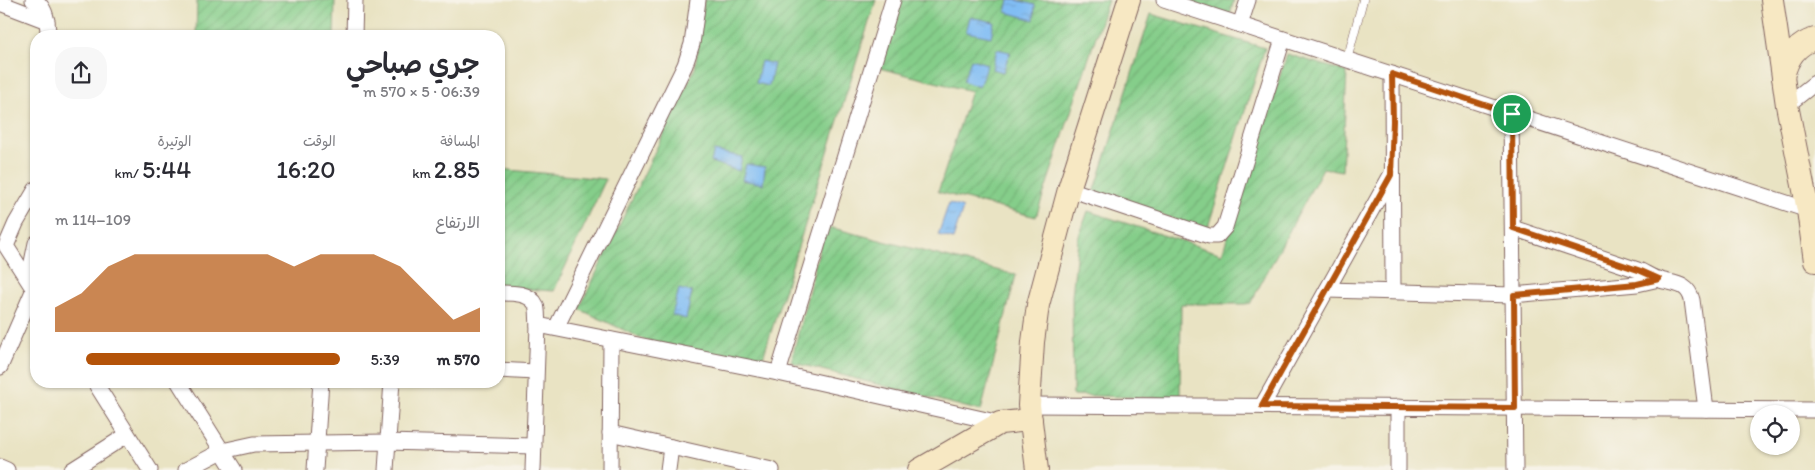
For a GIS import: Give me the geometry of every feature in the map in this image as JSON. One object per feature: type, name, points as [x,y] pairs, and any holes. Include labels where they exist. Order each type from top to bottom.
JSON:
[{"type":"street","points":[[34,0],[39,2],[47,21],[48,30]]},
{"type":"street","points":[[354,30],[355,0]]},
{"type":"street","points":[[556,328],[685,65],[692,44],[698,0]]},
{"type":"street","points":[[778,373],[893,0]]},
{"type":"street","points":[[1037,470],[1030,412],[1035,325],[1038,305],[1069,189],[1129,0]]},
{"type":"street","points":[[1164,0],[1808,210]]},
{"type":"street","points":[[1240,25],[1248,0]]},
{"type":"street","points":[[1772,0],[1782,77],[1808,210],[1815,261]]},
{"type":"street","points":[[0,3],[47,21]]},
{"type":"street","points":[[1069,189],[1209,236],[1217,236],[1225,227],[1283,39]]},
{"type":"street","points":[[1782,77],[1786,63],[1792,54],[1800,46],[1815,39]]},
{"type":"street","points":[[1392,74],[1393,291]]},
{"type":"street","points":[[1787,105],[1815,83]]},
{"type":"street","points":[[1512,114],[1515,470]]},
{"type":"street","points":[[1262,406],[1391,175]]},
{"type":"street","points":[[30,199],[3,244],[30,282]]},
{"type":"street","points":[[1513,228],[1641,271],[1659,279],[1682,285],[1690,293],[1706,409]]},
{"type":"street","points":[[1327,290],[1514,295],[1637,284],[1659,279]]},
{"type":"street","points":[[505,293],[517,294],[532,300],[536,305],[538,325],[533,470]]},
{"type":"street","points":[[0,367],[30,303]]},
{"type":"street","points":[[538,325],[778,373],[1000,423]]},
{"type":"street","points":[[610,470],[611,340]]},
{"type":"street","points":[[505,370],[535,372]]},
{"type":"street","points":[[98,388],[150,470]]},
{"type":"street","points":[[182,388],[234,470]]},
{"type":"street","points":[[315,470],[321,388]]},
{"type":"street","points":[[386,470],[391,388]]},
{"type":"street","points":[[919,470],[1000,423],[1030,412],[1262,406],[1815,410]]},
{"type":"street","points":[[1398,407],[1398,470]]},
{"type":"street","points":[[610,433],[772,470]]},
{"type":"street","points":[[72,470],[127,435]]},
{"type":"street","points":[[186,470],[222,451],[254,444],[387,442],[534,446]]},
{"type":"street","points":[[668,470],[671,447]]},
{"type":"street","points":[[0,467],[7,470]]},
{"type":"lane","points":[[1347,60],[1363,0]]},
{"type":"green space","points":[[197,0],[335,0],[334,30],[196,30]]},
{"type":"green space","points":[[704,0],[876,0],[761,364],[645,340],[579,309],[695,68]]},
{"type":"green space","points":[[901,0],[1108,0],[1036,217],[938,192],[971,91],[879,68]]},
{"type":"green space","points":[[1173,0],[1234,0],[1229,18]]},
{"type":"green space","points":[[1151,14],[1265,48],[1207,230],[1094,193]]},
{"type":"green space","points":[[1287,54],[1347,72],[1342,171],[1323,168],[1250,304],[1181,304],[1180,399],[1073,395],[1072,296],[1078,239],[1088,211],[1222,254]]},
{"type":"green space","points":[[505,170],[606,179],[554,291],[505,287]]},
{"type":"green space","points":[[825,226],[1016,275],[981,411],[791,362]]},
{"type":"water","points":[[1009,0],[1017,0],[1035,5],[1034,20],[1006,12]]},
{"type":"water","points":[[970,17],[994,22],[991,37],[966,32]]},
{"type":"water","points":[[997,49],[1010,52],[1003,72],[992,69]]},
{"type":"water","points":[[971,59],[987,64],[979,87],[963,81]]},
{"type":"water","points":[[761,61],[774,64],[769,86],[756,83]]},
{"type":"water","points":[[714,151],[742,157],[739,171],[711,162]]},
{"type":"water","points":[[746,164],[765,167],[763,184],[742,180]]},
{"type":"water","points":[[949,203],[963,208],[953,239],[938,235]]},
{"type":"water","points":[[679,289],[692,292],[686,319],[672,315]]},
{"type":"route","points":[[1392,74],[1512,114],[1513,228],[1641,271],[1659,279],[1637,284],[1514,295],[1515,408],[1262,406],[1391,175],[1392,74]]}]
